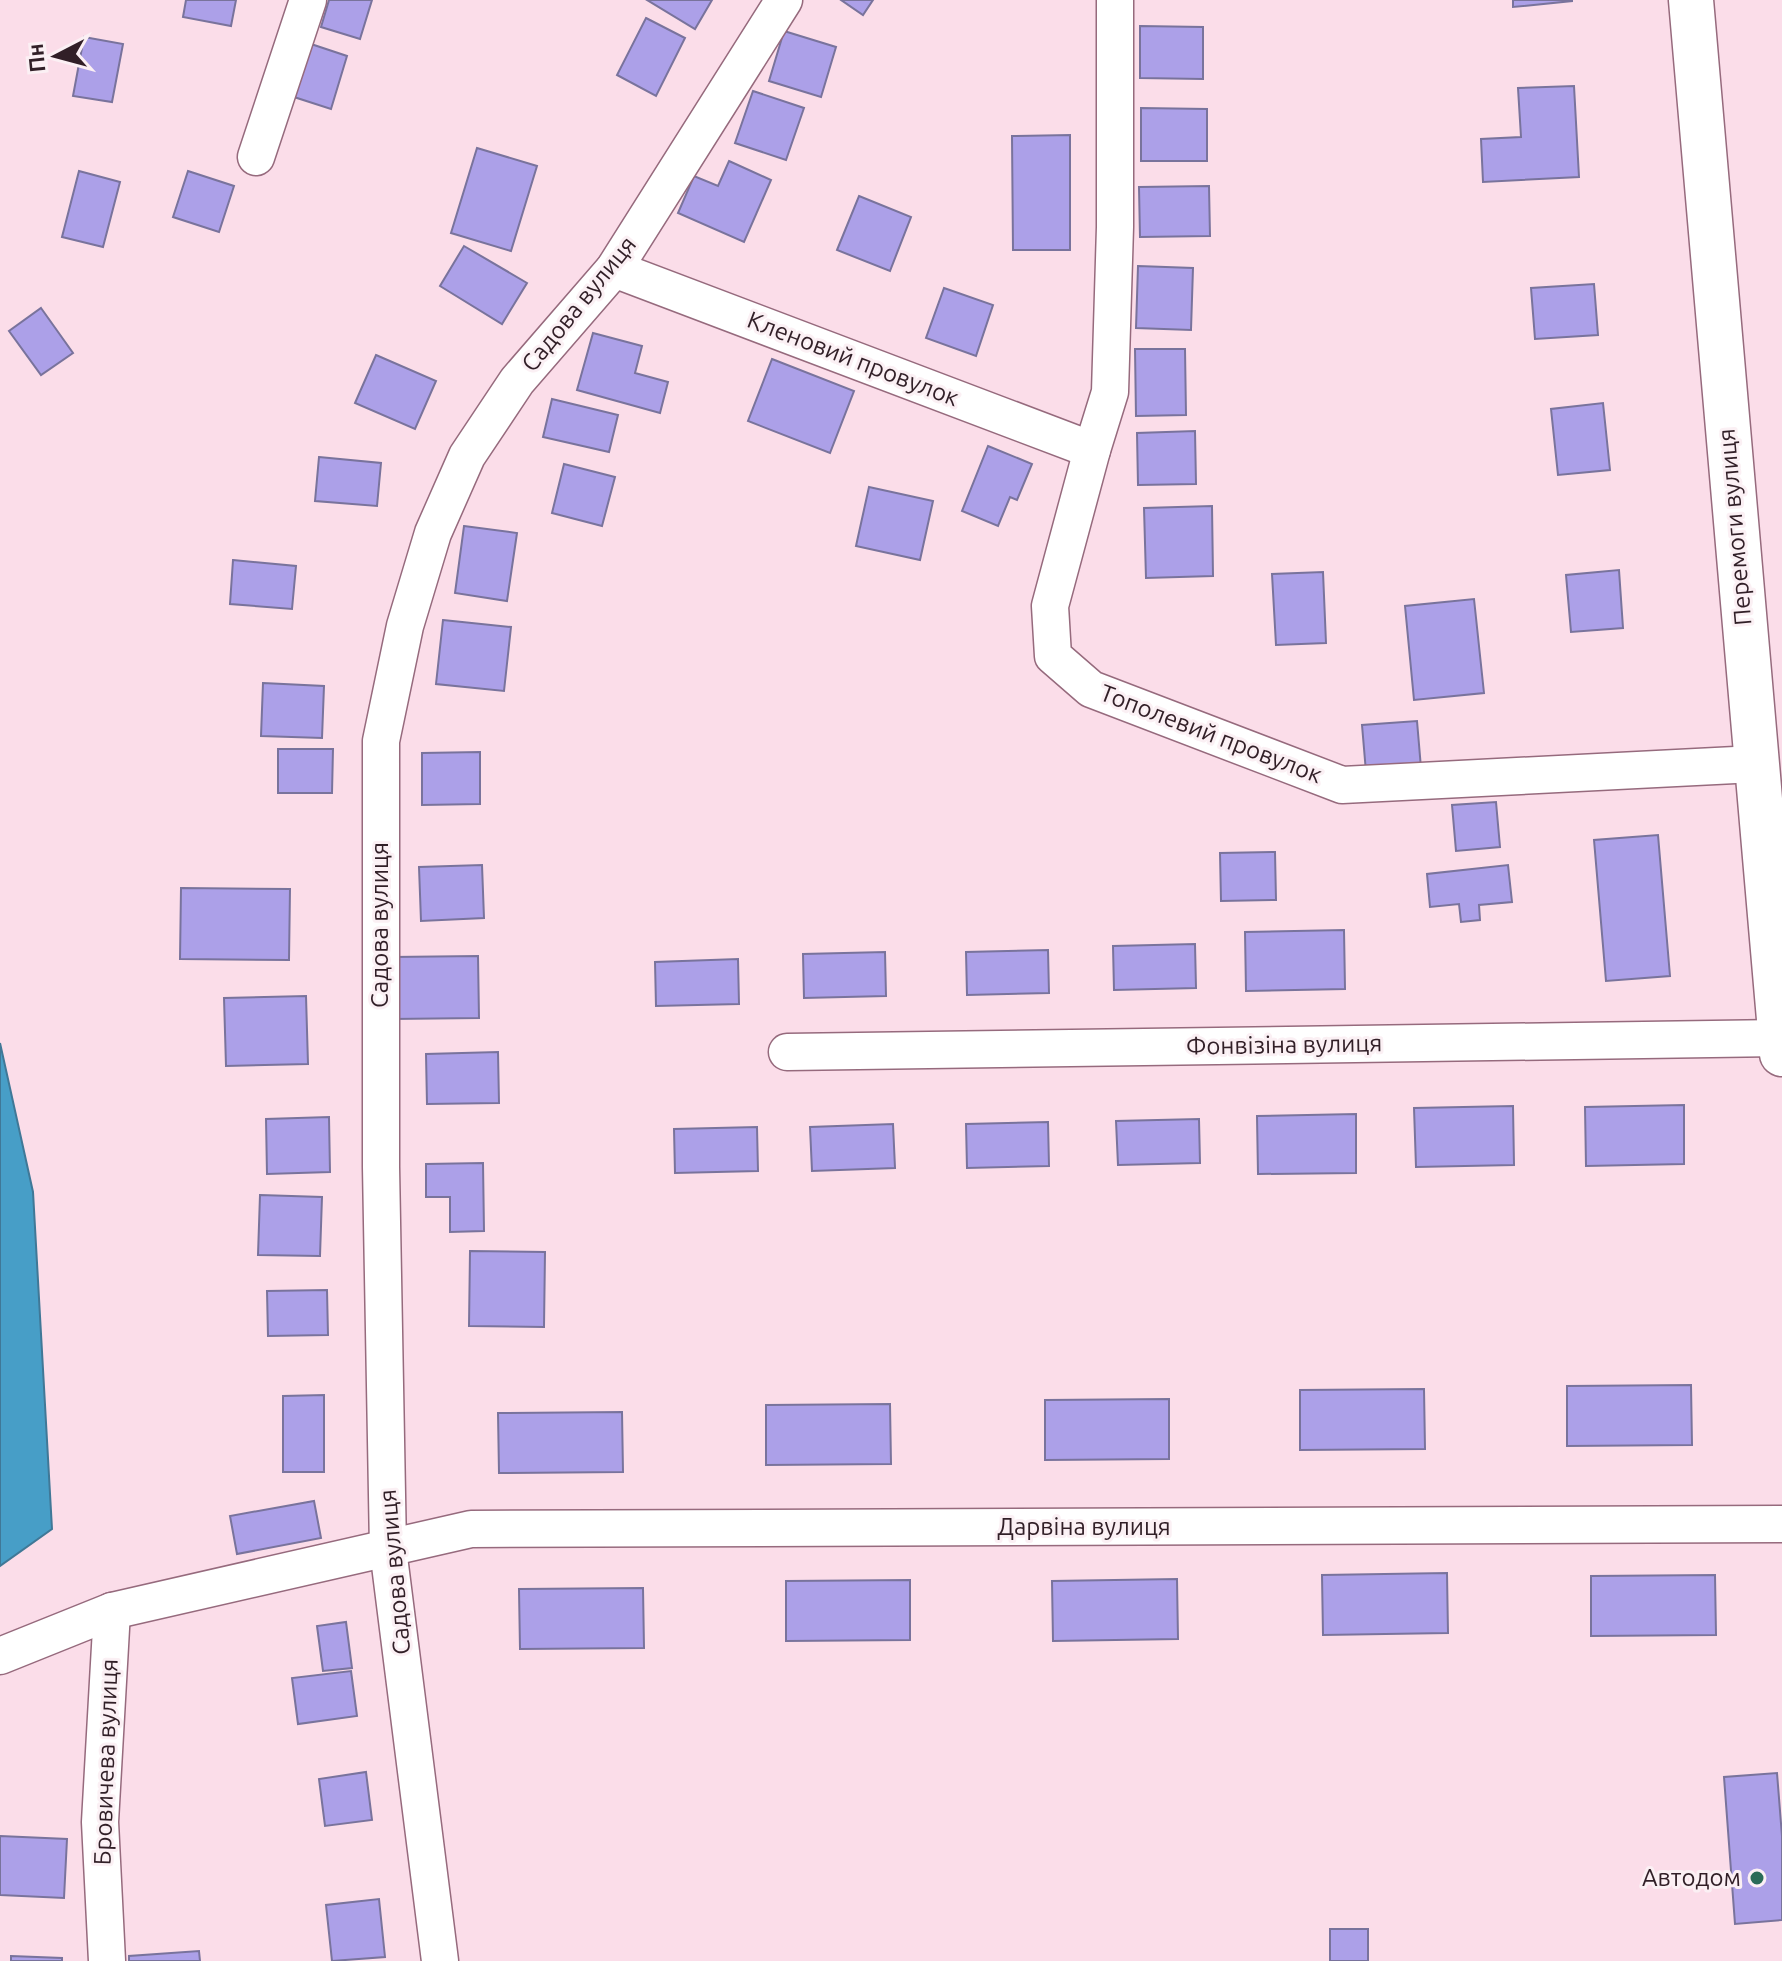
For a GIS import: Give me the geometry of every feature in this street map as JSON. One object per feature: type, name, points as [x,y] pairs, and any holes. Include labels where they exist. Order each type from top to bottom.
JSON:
[{"type":"main road","name":"Перемоги вулиця","points":[[1691,0],[1755,764],[1782,1043]]},
{"type":"street","points":[[256,157],[308,0]]},
{"type":"street","name":"Садова вулиця","points":[[440,1961],[388,1549],[381,1167],[381,741],[413,599],[433,533],[467,456],[517,381],[614,269],[784,0]]},
{"type":"street","name":"Тополевий провулок","points":[[1115,0],[1115,227],[1110,392],[1050,606],[1053,656],[1091,689],[1342,785],[1755,764]]},
{"type":"street","name":"Кленовий провулок","points":[[614,269],[1092,450]]},
{"type":"street","name":"Фонвізіна вулиця","points":[[787,1052],[1782,1043]]},
{"type":"street","name":"Дарвіна вулиця","points":[[0,1656],[112,1611],[471,1529],[1782,1524]]},
{"type":"street","name":"Бровичева вулиця","points":[[107,1961],[100,1822],[112,1611]]},
{"type":"water","points":[[0,1043],[33,1192],[52,1529],[0,1566]]},
{"type":"building","points":[[186,0],[236,0],[231,26],[183,17]]},
{"type":"building","points":[[329,0],[372,0],[360,39],[321,27]]},
{"type":"building","points":[[647,0],[712,0],[695,29]]},
{"type":"building","points":[[841,0],[873,0],[863,15]]},
{"type":"building","points":[[1513,0],[1572,0],[1572,1],[1513,7]]},
{"type":"building","points":[[646,18],[685,38],[656,96],[617,75]]},
{"type":"building","points":[[1140,26],[1203,27],[1203,79],[1140,78]]},
{"type":"building","points":[[784,31],[836,47],[821,97],[769,81]]},
{"type":"building","points":[[84,37],[123,44],[112,102],[73,96]]},
{"type":"building","points":[[311,44],[347,56],[331,109],[294,97]]},
{"type":"building","points":[[1574,86],[1579,177],[1483,182],[1481,139],[1521,137],[1518,88]]},
{"type":"building","points":[[753,91],[804,108],[786,160],[735,143]]},
{"type":"building","points":[[1141,108],[1207,109],[1207,161],[1141,161]]},
{"type":"building","points":[[1070,135],[1070,250],[1013,250],[1012,136]]},
{"type":"building","points":[[477,148],[537,166],[511,251],[451,233]]},
{"type":"building","points":[[729,161],[771,180],[744,242],[678,213],[694,176],[718,186]]},
{"type":"building","points":[[79,171],[120,182],[103,247],[62,237]]},
{"type":"building","points":[[188,171],[234,186],[219,232],[173,217]]},
{"type":"building","points":[[1209,186],[1210,236],[1140,237],[1139,187]]},
{"type":"building","points":[[859,196],[911,217],[890,271],[837,250]]},
{"type":"building","points":[[464,246],[527,283],[502,324],[440,286]]},
{"type":"building","points":[[1138,266],[1193,268],[1191,330],[1136,328]]},
{"type":"building","points":[[1594,284],[1598,335],[1535,339],[1531,288]]},
{"type":"building","points":[[944,288],[993,305],[976,356],[926,338]]},
{"type":"building","points":[[41,308],[73,353],[41,375],[9,331]]},
{"type":"building","points":[[593,333],[642,346],[635,373],[668,382],[660,413],[577,390]]},
{"type":"building","points":[[1135,349],[1185,349],[1186,415],[1136,416]]},
{"type":"building","points":[[376,355],[436,381],[415,429],[355,403]]},
{"type":"building","points":[[772,359],[854,391],[830,453],[748,421]]},
{"type":"building","points":[[552,399],[618,415],[609,452],[543,437]]},
{"type":"building","points":[[1603,403],[1610,470],[1558,475],[1551,409]]},
{"type":"building","points":[[1195,431],[1196,484],[1138,485],[1137,433]]},
{"type":"building","points":[[988,446],[1032,464],[1017,500],[1010,497],[998,526],[962,511]]},
{"type":"building","points":[[319,457],[381,463],[377,506],[315,501]]},
{"type":"building","points":[[564,464],[615,477],[602,526],[552,513]]},
{"type":"building","points":[[869,487],[933,501],[920,560],[856,546]]},
{"type":"building","points":[[1212,506],[1213,576],[1146,578],[1144,508]]},
{"type":"building","points":[[464,526],[517,533],[507,601],[455,593]]},
{"type":"building","points":[[233,560],[296,566],[292,609],[230,604]]},
{"type":"building","points":[[1619,570],[1623,628],[1571,632],[1566,575]]},
{"type":"building","points":[[1323,572],[1326,643],[1276,645],[1272,574]]},
{"type":"building","points":[[1474,599],[1484,693],[1414,700],[1405,606]]},
{"type":"building","points":[[443,620],[511,627],[504,691],[436,684]]},
{"type":"building","points":[[263,683],[324,686],[322,738],[261,736]]},
{"type":"building","points":[[1417,721],[1421,768],[1366,772],[1362,725]]},
{"type":"building","points":[[278,749],[333,749],[332,793],[278,793]]},
{"type":"building","points":[[480,752],[480,804],[422,805],[422,753]]},
{"type":"building","points":[[1496,802],[1500,847],[1456,851],[1452,805]]},
{"type":"building","points":[[1658,835],[1670,976],[1606,981],[1594,840]]},
{"type":"building","points":[[1275,852],[1276,900],[1221,901],[1220,853]]},
{"type":"building","points":[[482,865],[484,918],[421,921],[419,867]]},
{"type":"building","points":[[1508,865],[1512,902],[1479,905],[1480,920],[1461,922],[1459,904],[1430,907],[1427,874]]},
{"type":"building","points":[[181,888],[290,889],[289,960],[180,959]]},
{"type":"building","points":[[1344,930],[1345,989],[1246,991],[1245,932]]},
{"type":"building","points":[[1195,944],[1196,988],[1114,990],[1113,946]]},
{"type":"building","points":[[1048,950],[1049,993],[967,995],[966,952]]},
{"type":"building","points":[[885,952],[886,996],[804,998],[803,954]]},
{"type":"building","points":[[478,956],[479,1018],[392,1019],[392,957]]},
{"type":"building","points":[[738,959],[739,1004],[656,1006],[655,962]]},
{"type":"building","points":[[306,996],[308,1064],[226,1066],[224,998]]},
{"type":"building","points":[[498,1052],[499,1103],[427,1104],[426,1054]]},
{"type":"building","points":[[1684,1105],[1684,1164],[1586,1166],[1585,1107]]},
{"type":"building","points":[[1513,1106],[1514,1165],[1416,1167],[1414,1108]]},
{"type":"building","points":[[1356,1114],[1356,1173],[1258,1174],[1257,1116]]},
{"type":"building","points":[[329,1117],[330,1172],[267,1174],[266,1119]]},
{"type":"building","points":[[1199,1119],[1200,1163],[1118,1165],[1116,1121]]},
{"type":"building","points":[[1048,1122],[1049,1166],[967,1168],[966,1124]]},
{"type":"building","points":[[893,1124],[895,1168],[812,1171],[810,1127]]},
{"type":"building","points":[[757,1127],[758,1171],[675,1173],[674,1129]]},
{"type":"building","points":[[483,1163],[484,1231],[450,1232],[450,1197],[426,1197],[426,1164]]},
{"type":"building","points":[[260,1195],[322,1197],[320,1256],[258,1255]]},
{"type":"building","points":[[470,1251],[545,1252],[544,1327],[469,1326]]},
{"type":"building","points":[[327,1290],[328,1335],[268,1336],[267,1291]]},
{"type":"building","points":[[1691,1385],[1692,1445],[1567,1446],[1567,1386]]},
{"type":"building","points":[[1424,1389],[1425,1449],[1300,1450],[1300,1390]]},
{"type":"building","points":[[324,1395],[324,1472],[283,1472],[283,1396]]},
{"type":"building","points":[[1169,1399],[1169,1459],[1045,1460],[1045,1400]]},
{"type":"building","points":[[890,1404],[891,1464],[766,1465],[766,1405]]},
{"type":"building","points":[[622,1412],[623,1472],[499,1473],[498,1413]]},
{"type":"building","points":[[314,1501],[321,1538],[237,1554],[230,1516]]},
{"type":"building","points":[[1447,1573],[1448,1633],[1323,1635],[1322,1575]]},
{"type":"building","points":[[1715,1575],[1716,1635],[1591,1636],[1591,1576]]},
{"type":"building","points":[[1177,1579],[1178,1639],[1053,1641],[1052,1581]]},
{"type":"building","points":[[910,1580],[910,1640],[786,1641],[786,1581]]},
{"type":"building","points":[[643,1588],[644,1648],[520,1649],[519,1589]]},
{"type":"building","points":[[346,1622],[352,1668],[323,1671],[317,1626]]},
{"type":"building","points":[[351,1671],[357,1716],[298,1724],[292,1678]]},
{"type":"building","points":[[366,1772],[372,1820],[325,1826],[319,1779]]},
{"type":"building","name":"Автодом","points":[[1777,1773],[1782,1836],[1782,1920],[1735,1924],[1724,1777]]},
{"type":"building","points":[[0,1836],[67,1839],[64,1898],[0,1895]]},
{"type":"building","points":[[379,1899],[385,1957],[332,1961],[326,1905]]},
{"type":"building","points":[[1330,1929],[1368,1929],[1368,1961],[1330,1961]]},
{"type":"building","points":[[199,1951],[200,1961],[129,1961],[129,1956]]},
{"type":"building","points":[[11,1956],[62,1958],[62,1961],[11,1961]]},
{"type":"place","name":"Автодом","points":[[1757,1878]]}]
